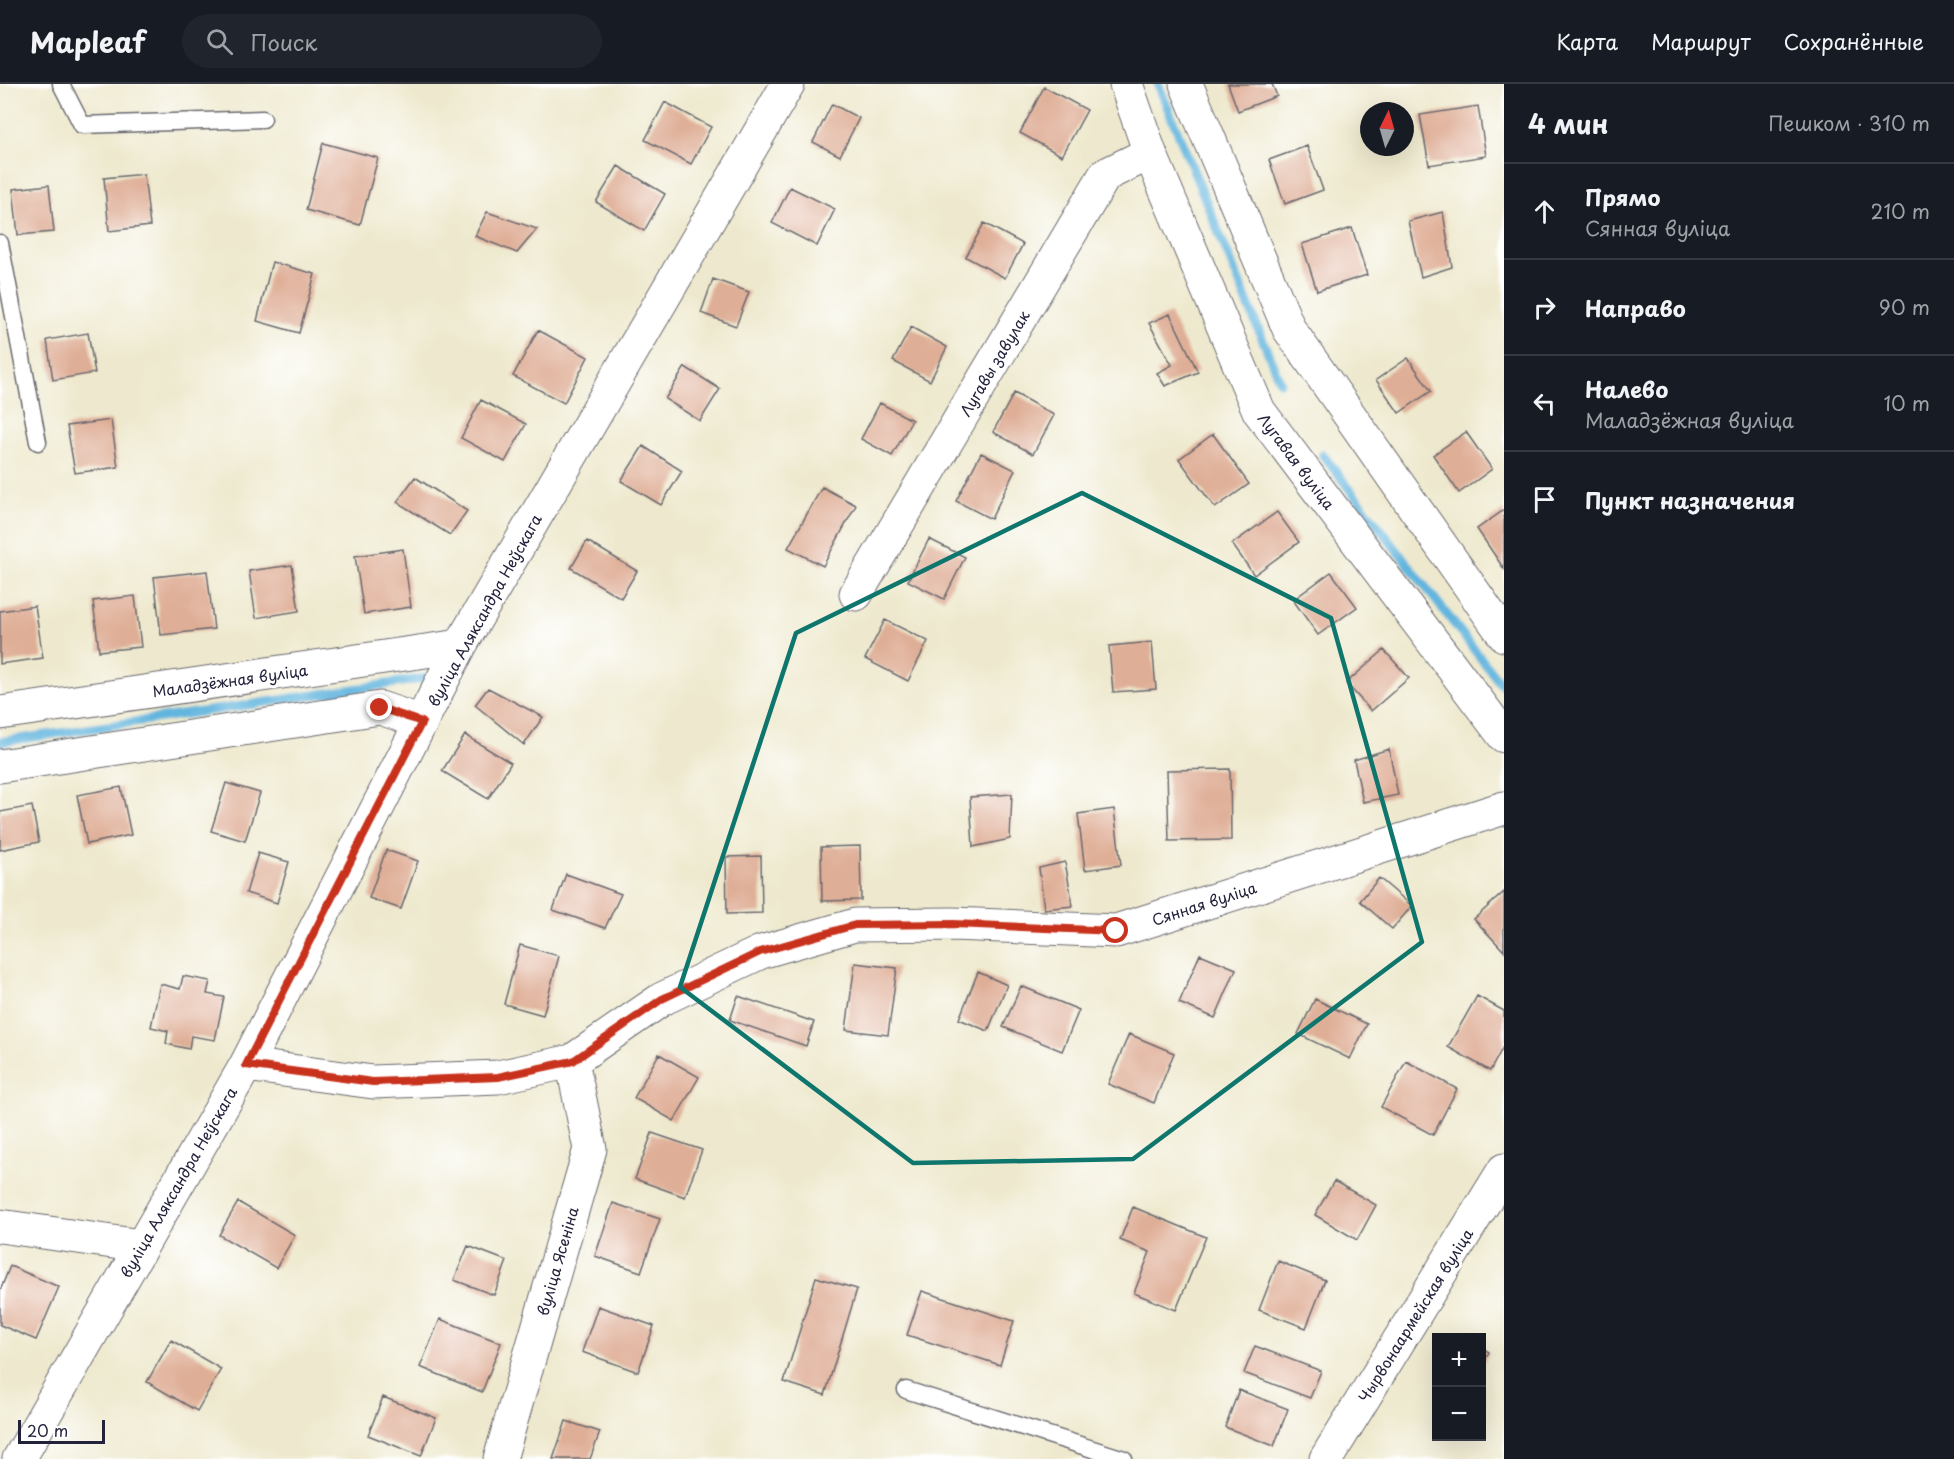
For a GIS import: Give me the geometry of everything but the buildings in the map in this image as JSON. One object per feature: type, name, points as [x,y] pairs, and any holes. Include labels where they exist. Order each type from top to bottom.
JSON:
[{"type":"street","name":"вуліца Аляксандра Неўскага","points":[[19,1459],[246,1065],[460,646],[788,84]]},
{"type":"street","name":"Лугавая вуліца","points":[[1126,84],[1150,153],[1259,411],[1504,736]]},
{"type":"street","points":[[1186,84],[1289,329],[1504,635]]},
{"type":"street","name":"Лугавы завулак","points":[[856,594],[1105,175],[1150,153]]},
{"type":"street","name":"Маладзёжная вуліца","points":[[0,713],[460,646]]},
{"type":"street","points":[[0,765],[380,708],[422,722]]},
{"type":"street","name":"Сянная вуліца","points":[[246,1065],[373,1082],[498,1077],[573,1061],[672,994],[760,952],[855,925],[953,924],[1116,931],[1504,808]]},
{"type":"street","name":"вуліца Ясеніна","points":[[500,1459],[590,1149],[573,1061]]},
{"type":"street","name":"Чырвонаармейская вуліца","points":[[1326,1459],[1504,1170]]},
{"type":"street","points":[[0,1226],[141,1246]]},
{"type":"lane","points":[[61,84],[82,125],[263,119]]},
{"type":"lane","points":[[0,243],[38,442]]},
{"type":"lane","points":[[906,1390],[1124,1459]]},
{"type":"highlighted area","points":[[1082,493],[1331,618],[1422,942],[1133,1159],[913,1163],[680,987],[796,633]]},
{"type":"waterway","points":[[1158,84],[1280,382]]},
{"type":"waterway","points":[[1323,455],[1504,688]]},
{"type":"waterway","points":[[0,742],[428,678]]},
{"type":"route","points":[[380,708],[422,722],[246,1065],[373,1082],[498,1077],[573,1061],[662,999],[760,952],[855,925],[953,924],[1116,931]]}]
